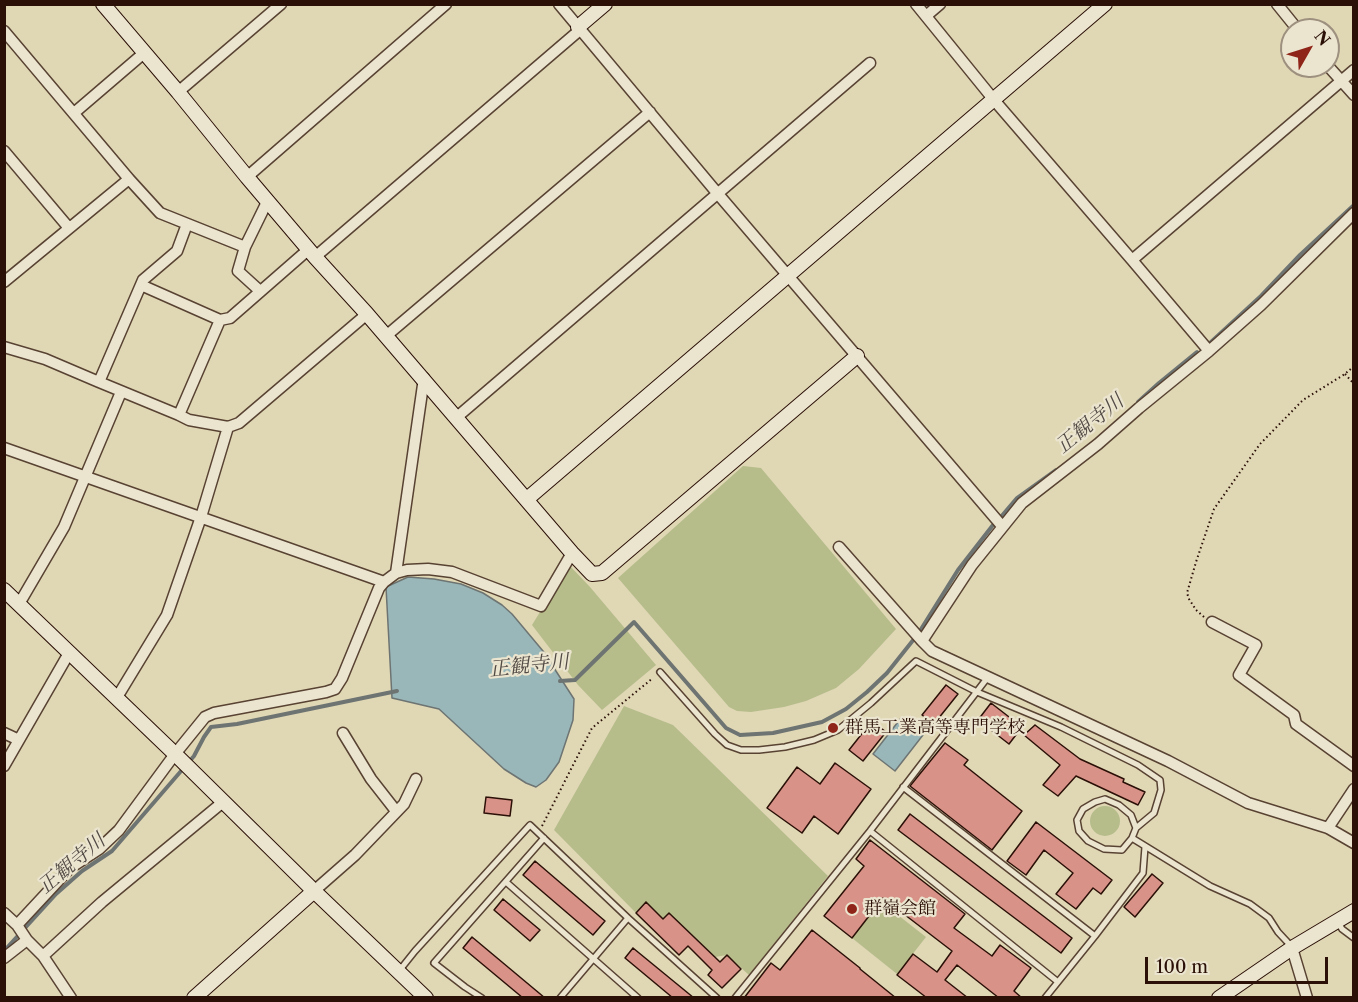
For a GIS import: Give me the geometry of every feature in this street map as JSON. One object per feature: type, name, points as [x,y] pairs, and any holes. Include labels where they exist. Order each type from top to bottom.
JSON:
[{"type":"street","points":[[178,92],[280,4]]},
{"type":"street","points":[[247,177],[446,4]]},
{"type":"street","points":[[559,4],[1002,526]]},
{"type":"street","points":[[141,285],[220,320],[230,318],[260,291],[312,253],[580,28],[605,4]]},
{"type":"street","points":[[916,4],[994,100],[1209,351]]},
{"type":"street","points":[[926,16],[940,4]]},
{"type":"street","points":[[527,499],[1105,4]]},
{"type":"street","points":[[1277,4],[1288,18]]},
{"type":"street","points":[[110,7],[144,53],[247,177],[592,574],[602,573],[857,356]]},
{"type":"street","points":[[4,31],[160,213],[245,247]]},
{"type":"street","points":[[74,113],[144,53]]},
{"type":"street","points":[[457,417],[870,63]]},
{"type":"street","points":[[1132,260],[1353,70]]},
{"type":"street","points":[[1338,78],[1353,95]]},
{"type":"street","points":[[386,336],[650,112]]},
{"type":"street","points":[[4,151],[69,228]]},
{"type":"street","points":[[5,280],[129,179]]},
{"type":"street","points":[[260,291],[238,271],[245,247],[268,200]]},
{"type":"street","points":[[922,641],[972,565],[1022,503],[1098,444],[1262,305],[1353,213]]},
{"type":"street","points":[[99,381],[143,280],[177,250],[187,224]]},
{"type":"street","points":[[4,347],[45,359],[189,420],[228,428],[239,423],[367,314]]},
{"type":"street","points":[[179,415],[220,320]]},
{"type":"street","points":[[396,573],[424,378]]},
{"type":"street","points":[[19,604],[64,527],[121,392]]},
{"type":"street","points":[[117,699],[167,615],[201,517],[228,428]]},
{"type":"street","points":[[4,448],[384,582]]},
{"type":"street","points":[[839,547],[932,651],[1168,761],[1248,803],[1328,828],[1353,843]]},
{"type":"street","points":[[16,925],[69,868],[99,849],[119,830],[205,717],[214,713],[335,689],[342,678],[379,588],[396,573],[428,569],[452,572],[541,606],[572,553]]},
{"type":"street","points":[[4,590],[426,998]]},
{"type":"street","points":[[1212,622],[1256,645],[1239,675],[1294,715],[1296,724],[1353,766]]},
{"type":"street","points":[[4,766],[69,653]]},
{"type":"street","points":[[4,733],[19,740]]},
{"type":"street","points":[[343,733],[371,779],[396,811]]},
{"type":"street","points":[[194,998],[355,855],[404,804],[416,779]]},
{"type":"street","points":[[1328,828],[1353,789]]},
{"type":"street","points":[[42,956],[102,902],[223,802]]},
{"type":"street","points":[[1219,998],[1292,948],[1353,911]]},
{"type":"street","points":[[4,913],[42,956],[71,998]]},
{"type":"street","points":[[4,957],[27,940]]},
{"type":"street","points":[[1292,948],[1307,998]]},
{"type":"lane","points":[[660,672],[727,745],[741,750],[759,750],[814,740],[838,730],[916,661],[977,692],[1061,727],[1138,765],[1161,780],[1161,790],[1154,813],[1136,828],[1132,838],[1122,850],[1104,849],[1088,841],[1079,831],[1077,820],[1083,808],[1105,799],[1119,805],[1131,815],[1136,828]]},
{"type":"lane","points":[[735,998],[870,831],[988,677]]},
{"type":"lane","points":[[903,787],[1095,936]]},
{"type":"lane","points":[[398,972],[530,825],[717,998]]},
{"type":"lane","points":[[870,831],[1058,982]]},
{"type":"lane","points":[[482,998],[434,963],[544,838]]},
{"type":"lane","points":[[1132,838],[1210,886],[1250,904],[1269,918],[1292,948]]},
{"type":"lane","points":[[1045,998],[1143,873],[1145,847]]},
{"type":"lane","points":[[506,882],[638,998]]},
{"type":"lane","points":[[560,998],[628,918]]},
{"type":"lane","points":[[1337,921],[1342,929],[1353,938]]},
{"type":"path","points":[[1212,622],[1196,610],[1188,599],[1187,593],[1214,508],[1260,444],[1302,400],[1345,374],[1353,366]]},
{"type":"path","points":[[1345,374],[1353,384]]},
{"type":"path","points":[[538,833],[592,728],[660,672]]},
{"type":"green space","points":[[743,466],[761,468],[896,629],[859,669],[836,688],[806,701],[751,712],[737,711],[729,707],[618,578]]},
{"type":"green space","points":[[569,565],[656,665],[602,710],[578,685],[532,625]]},
{"type":"green space","points":[[624,706],[673,725],[828,876],[749,975],[727,955],[715,957],[669,913],[663,919],[646,903],[636,913],[554,830]]},
{"type":"green space","points":[[1105,806],[1116,810],[1120,821],[1116,832],[1105,836],[1094,832],[1090,821],[1094,810]]},
{"type":"green space","points":[[880,901],[926,937],[897,974],[852,938]]},
{"type":"water","points":[[408,577],[461,584],[483,593],[502,605],[543,651],[574,699],[573,720],[559,762],[546,780],[536,787],[504,769],[439,709],[392,698],[386,587]]},
{"type":"water","points":[[901,718],[923,735],[895,771],[873,754]]},
{"type":"building","points":[[946,685],[958,694],[934,724],[922,715]]},
{"type":"building","points":[[991,703],[1022,727],[1009,744],[978,720]]},
{"type":"building","points":[[872,721],[886,732],[863,761],[849,750]]},
{"type":"building","points":[[1035,725],[1080,759],[1124,779],[1123,782],[1145,792],[1138,805],[1076,776],[1058,796],[1043,785],[1060,765],[1024,735]]},
{"type":"building","points":[[945,743],[968,760],[964,765],[1022,811],[992,850],[910,786]]},
{"type":"building","points":[[835,763],[871,789],[838,834],[814,816],[802,833],[767,808],[797,767],[820,784]]},
{"type":"building","points":[[486,797],[512,800],[510,816],[484,813]]},
{"type":"building","points":[[910,814],[1072,938],[1061,953],[898,830]]},
{"type":"building","points":[[1036,822],[1112,880],[1101,894],[1093,888],[1076,909],[1056,894],[1073,873],[1044,850],[1026,875],[1007,861]]},
{"type":"building","points":[[870,840],[965,914],[954,928],[992,956],[1000,945],[1031,968],[1014,991],[1022,998],[999,998],[957,965],[945,980],[968,998],[927,998],[897,975],[913,954],[937,972],[952,951],[883,898],[852,938],[824,916],[864,866],[856,859]]},
{"type":"building","points":[[535,861],[605,921],[593,935],[523,875]]},
{"type":"building","points":[[1152,874],[1163,883],[1135,917],[1124,907]]},
{"type":"building","points":[[503,899],[540,930],[530,941],[494,910]]},
{"type":"building","points":[[646,902],[663,919],[669,913],[720,962],[727,955],[741,969],[722,988],[708,975],[712,970],[688,946],[679,955],[636,913]]},
{"type":"building","points":[[812,930],[896,998],[744,998],[771,963],[780,970]]},
{"type":"building","points":[[472,937],[545,998],[523,998],[463,948]]},
{"type":"building","points":[[633,948],[694,998],[673,998],[625,958]]},
{"type":"waterway","name":"正観寺川","points":[[1211,342],[1354,205]]},
{"type":"waterway","name":"正観寺川","points":[[1138,402],[1197,352]]},
{"type":"waterway","name":"正観寺川","points":[[1000,518],[1017,498],[1056,470]]},
{"type":"waterway","name":"正観寺川","points":[[560,681],[575,680],[634,622],[726,728],[740,735],[773,733],[822,722],[846,709],[887,673],[918,634],[958,570],[993,525]]},
{"type":"waterway","name":"正観寺川","points":[[4,951],[56,894],[82,871],[112,851],[194,756],[211,727],[237,724],[397,691]]},
{"type":"place","name":"群馬工業高等専門学校","points":[[833,728]]},
{"type":"place","name":"群嶺会館","points":[[852,909]]}]
